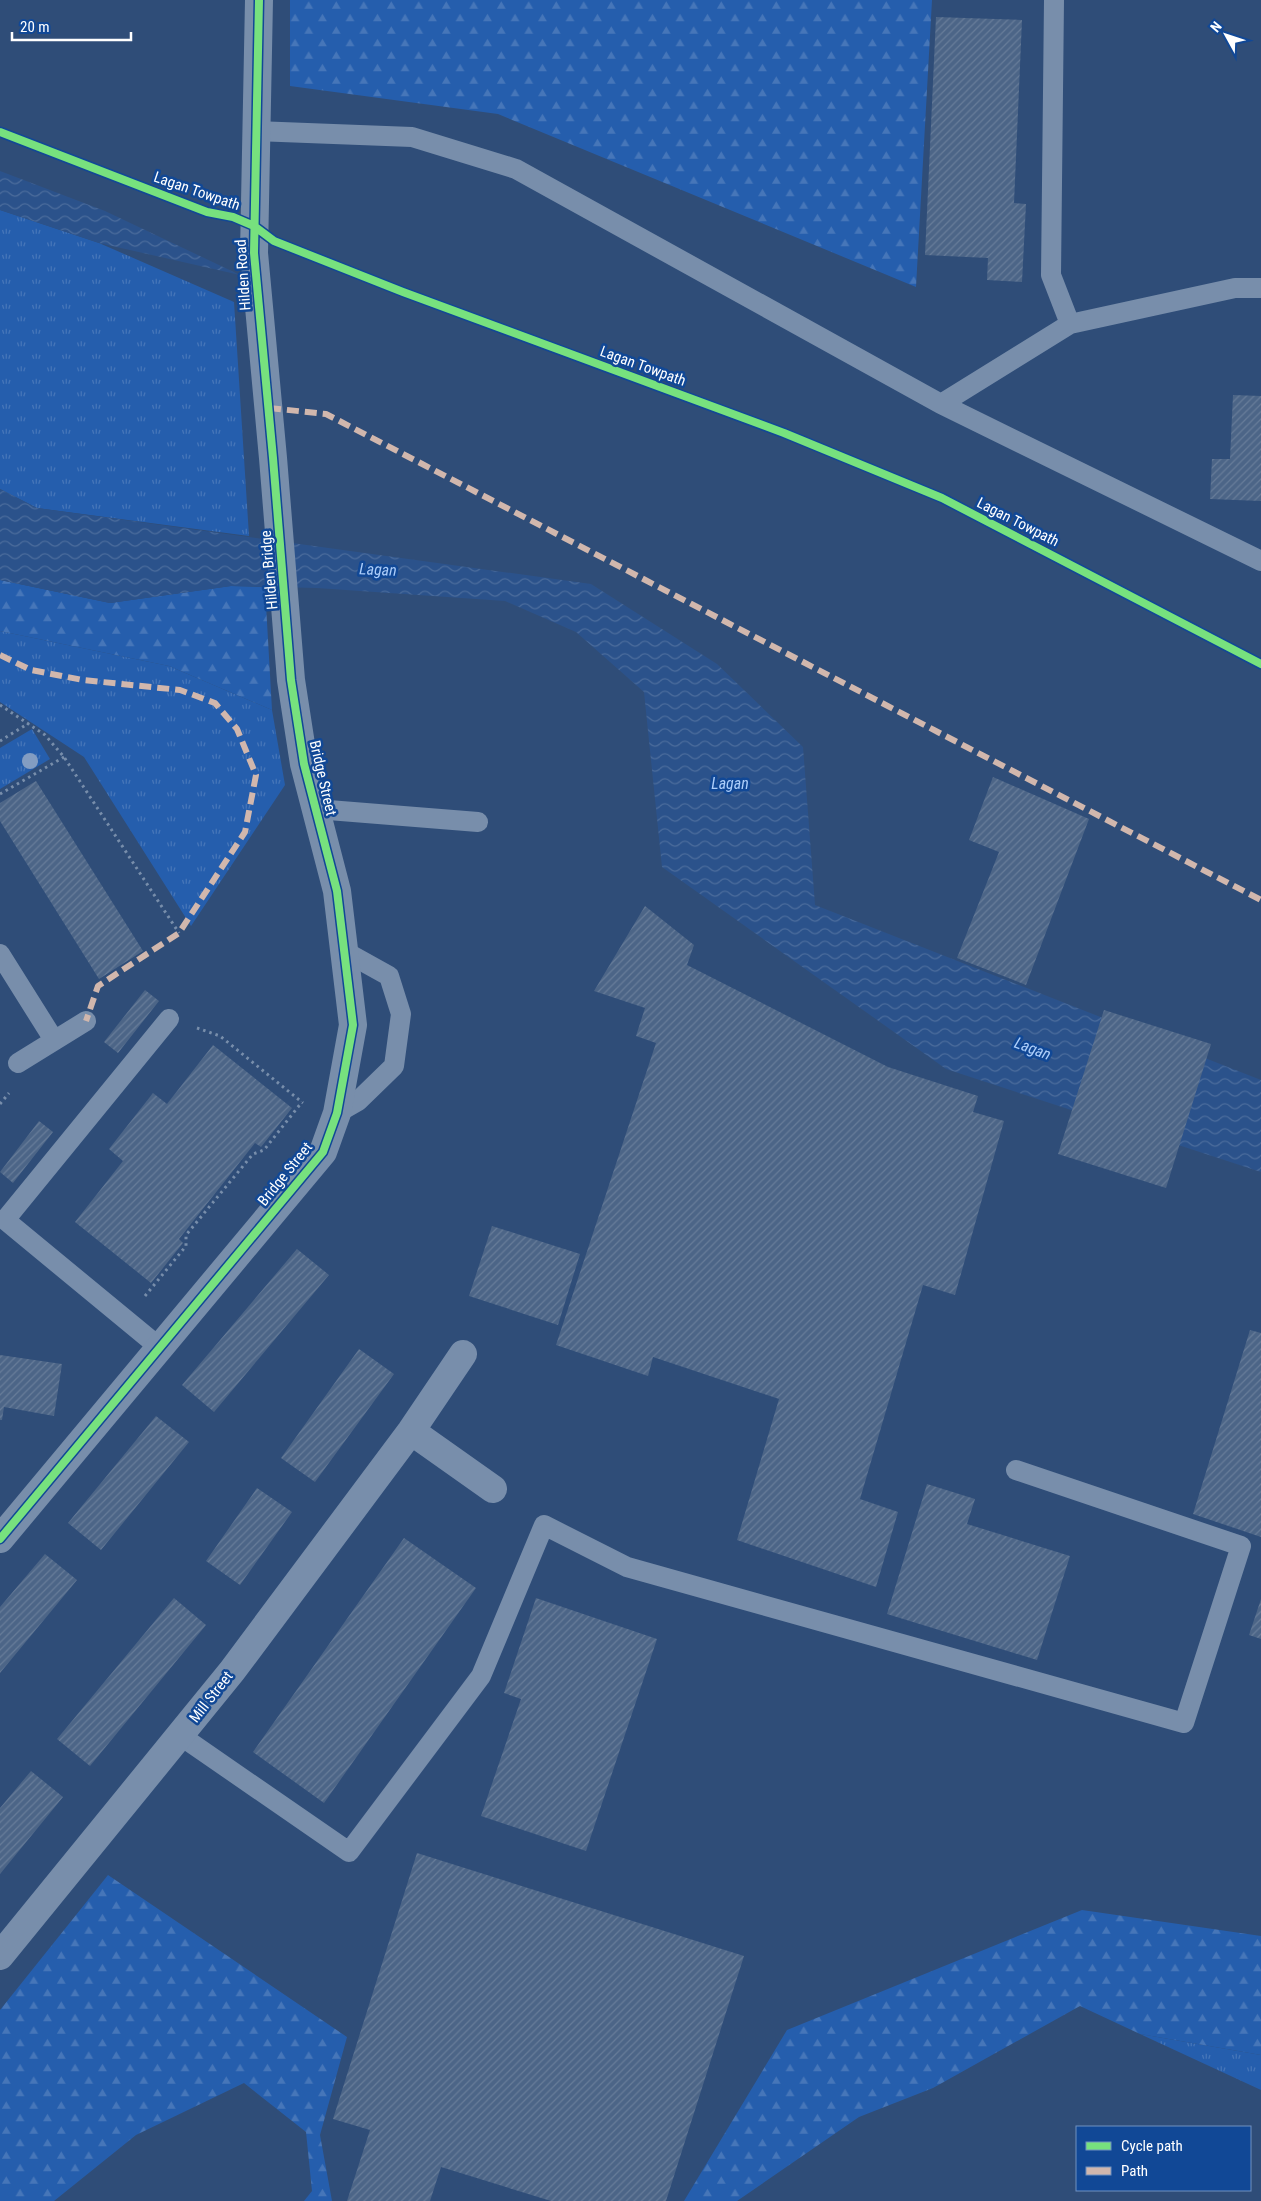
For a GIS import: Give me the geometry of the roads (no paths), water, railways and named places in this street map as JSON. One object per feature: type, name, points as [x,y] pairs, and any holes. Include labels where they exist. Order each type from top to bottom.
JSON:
[{"type":"street","name":"Hilden Road","points":[[260,0],[255,130],[254,253],[261,344],[274,458]]},
{"type":"street","name":"Hilden Bridge","points":[[274,458],[291,680]]},
{"type":"street","name":"Bridge Street","points":[[0,1539],[323,1152],[337,1113],[353,1025],[337,890],[304,764],[291,680]]},
{"type":"street","name":"Mill Street","points":[[0,1956],[232,1671],[411,1431],[463,1354]]},
{"type":"street","points":[[411,1431],[493,1488]]},
{"type":"lane","points":[[1054,0],[1051,275],[1070,324]]},
{"type":"lane","points":[[255,130],[412,137],[516,168],[941,404],[1261,561]]},
{"type":"lane","points":[[941,404],[1070,324],[1235,288],[1261,288]]},
{"type":"lane","points":[[316,809],[478,822]]},
{"type":"lane","points":[[337,1113],[358,1101],[394,1066],[401,1014],[389,976],[344,951]]},
{"type":"lane","points":[[0,954],[54,1040]]},
{"type":"lane","points":[[159,1347],[5,1220],[169,1019]]},
{"type":"lane","points":[[18,1063],[86,1021]]},
{"type":"lane","points":[[181,1736],[349,1852],[481,1676],[544,1525],[627,1567],[1184,1723],[1241,1546],[1016,1470]]},
{"type":"water","points":[[0,171],[105,211],[240,275],[99,243],[0,210]]},
{"type":"water","name":"Lagan","points":[[0,489],[37,508],[591,584],[717,664],[803,747],[815,905],[1261,1080],[1261,1172],[946,1069],[662,867],[644,692],[576,632],[505,601],[317,588],[231,586],[110,603],[0,580]]}]
